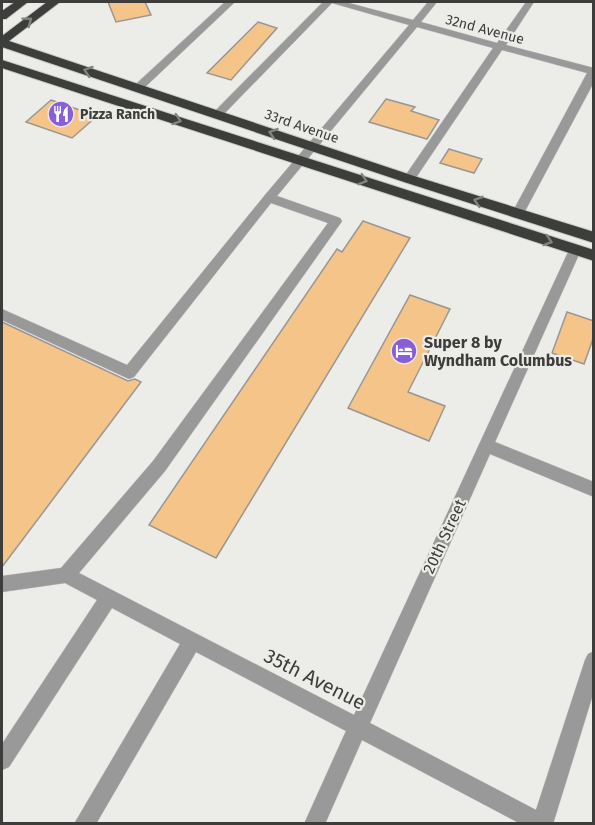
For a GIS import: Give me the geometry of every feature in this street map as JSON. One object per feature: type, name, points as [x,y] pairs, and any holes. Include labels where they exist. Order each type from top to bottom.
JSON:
[{"type":"highway","points":[[2,16],[22,2]]},
{"type":"highway","points":[[2,42],[54,2]]},
{"type":"highway","name":"33rd Avenue","points":[[2,42],[312,147],[594,238]]},
{"type":"highway","name":"33rd Avenue","points":[[2,64],[594,256]]},
{"type":"street","points":[[139,87],[230,2]]},
{"type":"street","points":[[218,114],[328,2]]},
{"type":"street","name":"32nd Avenue","points":[[336,2],[593,72]]},
{"type":"street","points":[[2,315],[129,372],[269,198],[433,2]]},
{"type":"street","points":[[409,179],[530,2]]},
{"type":"street","points":[[518,213],[593,72]]},
{"type":"street","points":[[2,584],[66,575],[159,466],[336,221],[269,198]]},
{"type":"street","name":"20th Street","points":[[314,824],[575,250]]},
{"type":"street","points":[[486,445],[594,490]]},
{"type":"street","name":"35th Avenue","points":[[66,575],[542,823]]},
{"type":"street","points":[[2,760],[109,598]]},
{"type":"street","points":[[84,824],[192,641]]},
{"type":"street","points":[[542,823],[594,660]]},
{"type":"building","points":[[108,2],[145,2],[151,15],[116,22]]},
{"type":"building","points":[[258,22],[277,28],[231,80],[207,73]]},
{"type":"building","points":[[386,99],[415,107],[411,111],[439,120],[427,139],[369,122]]},
{"type":"building","points":[[51,100],[97,116],[72,138],[26,122]]},
{"type":"building","points":[[449,149],[482,159],[474,173],[440,163]]},
{"type":"building","points":[[363,221],[410,238],[216,558],[149,525],[337,249],[342,252]]},
{"type":"building","name":"Super 8 by Wyndham Columbus","points":[[410,295],[450,309],[408,392],[445,406],[429,441],[348,408]]},
{"type":"building","points":[[567,312],[594,321],[594,336],[584,364],[552,353]]},
{"type":"building","points":[[2,322],[128,381],[135,379],[141,382],[2,567]]},
{"type":"place","name":"Pizza Ranch","points":[[61,114]]},
{"type":"place","name":"Super 8 by Wyndham Columbus","points":[[404,351]]}]
